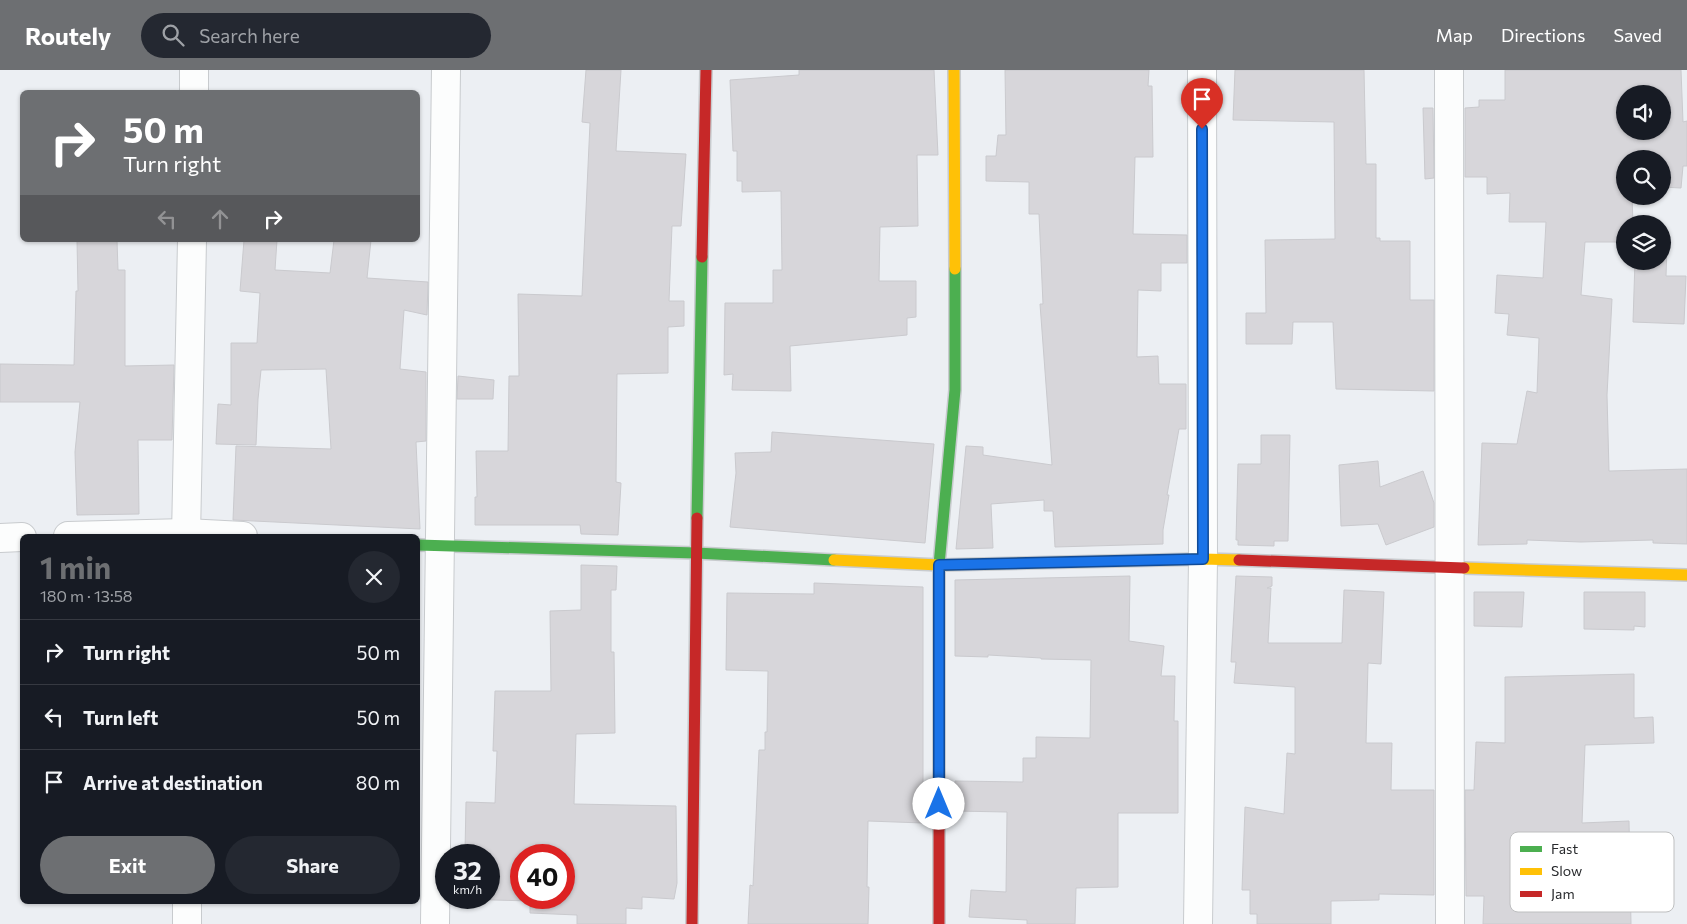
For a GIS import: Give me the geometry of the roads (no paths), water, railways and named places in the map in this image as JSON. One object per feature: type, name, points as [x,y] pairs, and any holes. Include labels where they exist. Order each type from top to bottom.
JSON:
[{"type":"street","points":[[194,70],[194,90]]},
{"type":"street","points":[[435,924],[429,546],[446,70]]},
{"type":"street","points":[[692,924],[696,553],[706,70]]},
{"type":"street","points":[[939,924],[939,565],[955,390],[954,70]]},
{"type":"street","points":[[1198,924],[1203,559],[1202,70]]},
{"type":"street","points":[[1449,70],[1450,924]]},
{"type":"street","points":[[186,534],[192,242]]},
{"type":"street","points":[[0,538],[20,537]]},
{"type":"street","points":[[429,546],[696,553],[939,565],[1203,559],[1687,575]]},
{"type":"street","points":[[186,924],[187,904]]}]
